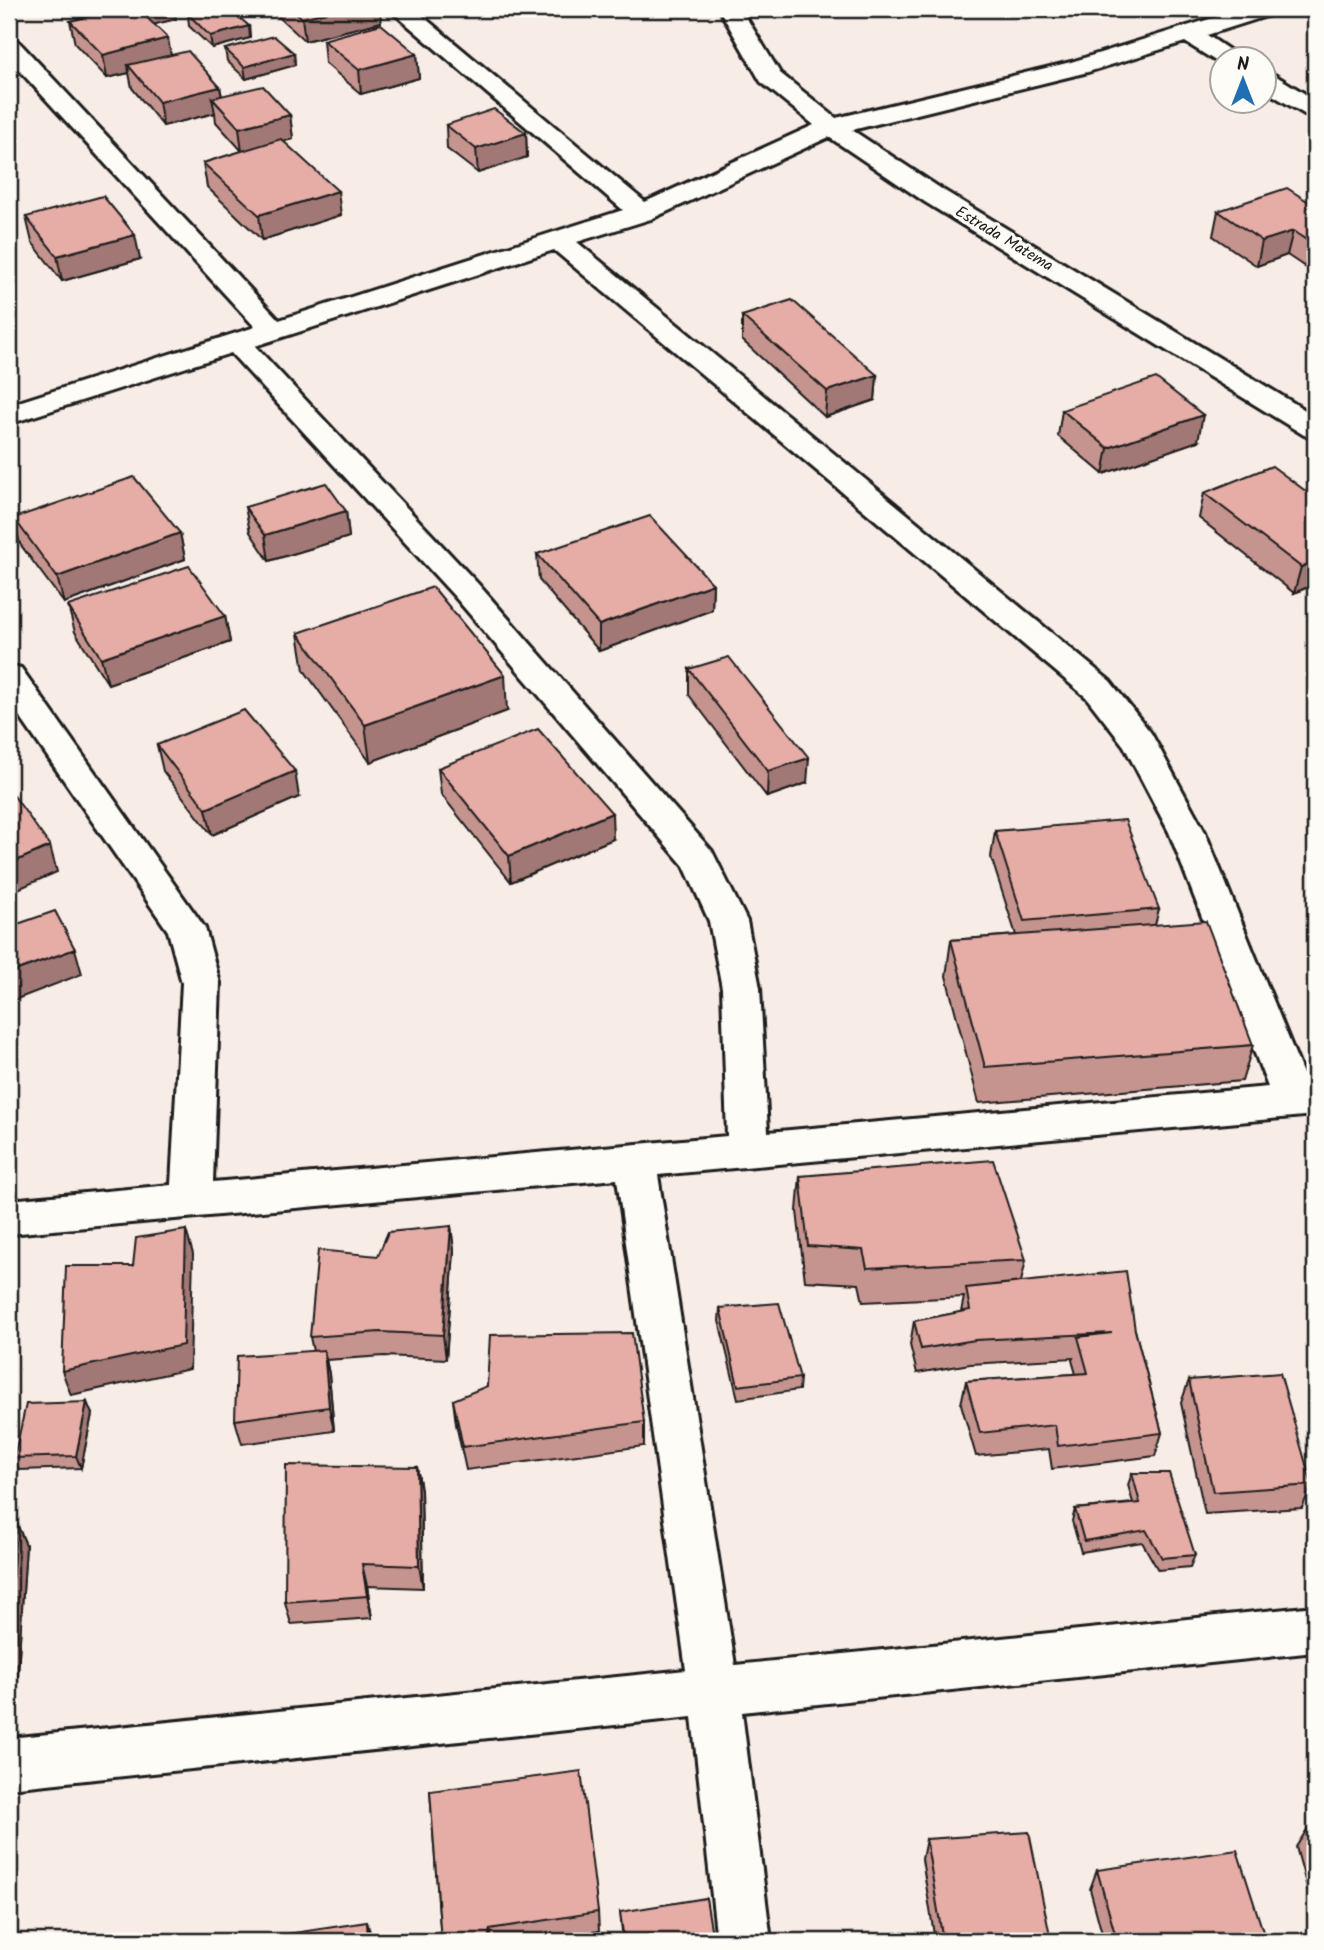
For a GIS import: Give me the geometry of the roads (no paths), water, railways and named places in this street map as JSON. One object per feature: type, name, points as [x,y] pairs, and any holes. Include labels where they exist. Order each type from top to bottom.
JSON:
[{"type":"street","points":[[400,9],[642,213]]},
{"type":"street","name":"Estrada Matema","points":[[730,9],[770,77],[831,127],[934,196],[1315,429]]},
{"type":"street","points":[[9,415],[642,213],[831,127],[1079,67],[1265,9]]},
{"type":"street","points":[[1188,33],[1209,46]]},
{"type":"street","points":[[9,45],[272,329]]},
{"type":"street","points":[[1278,87],[1315,110]]},
{"type":"street","points":[[9,1217],[635,1158],[1304,1100],[1187,832],[1139,741],[1098,689],[558,240]]},
{"type":"street","points":[[236,342],[467,592],[699,860],[728,921],[741,988],[748,1148]]},
{"type":"street","points":[[9,676],[186,928],[201,983],[191,1200]]},
{"type":"street","points":[[635,1158],[714,1691],[744,1941]]},
{"type":"street","points":[[9,1763],[1315,1629]]}]
